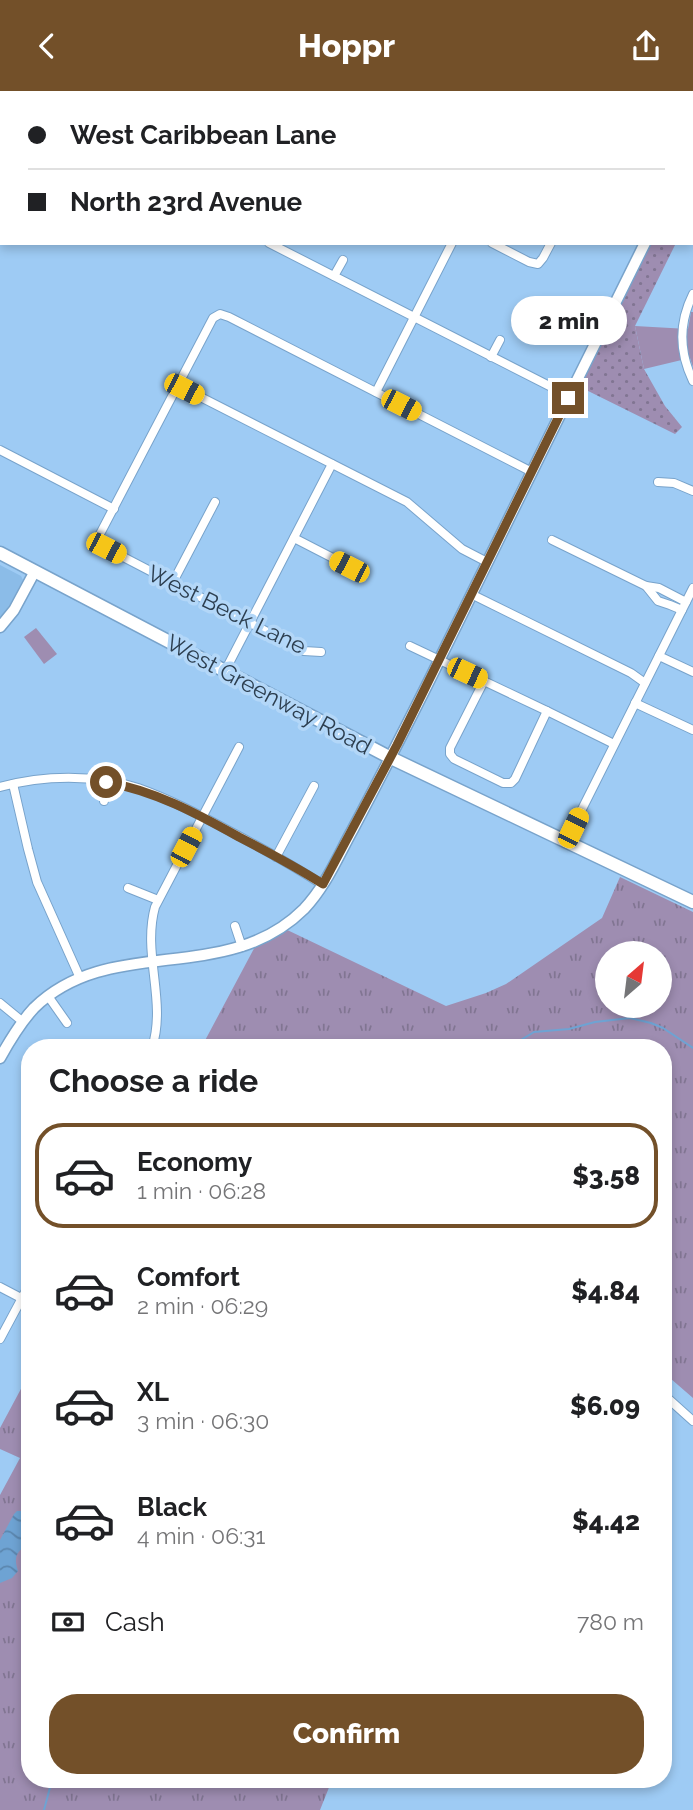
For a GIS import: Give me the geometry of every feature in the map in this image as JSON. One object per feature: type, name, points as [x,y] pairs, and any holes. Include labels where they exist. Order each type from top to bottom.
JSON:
[{"type":"main road","name":"West Greenway Road","points":[[0,553],[391,758],[693,902]]},
{"type":"street","points":[[273,245],[569,396]]},
{"type":"street","points":[[376,392],[452,245]]},
{"type":"street","points":[[496,245],[538,264],[550,245]]},
{"type":"street","points":[[0,1058],[23,1022],[48,996],[80,978],[116,967],[242,947],[271,934],[313,899],[391,758],[644,245]]},
{"type":"street","points":[[334,276],[343,260]]},
{"type":"street","points":[[693,294],[683,320],[682,334],[683,355],[693,381]]},
{"type":"street","points":[[0,450],[114,509],[213,318],[220,314],[532,472]]},
{"type":"street","points":[[491,357],[500,340]]},
{"type":"street","points":[[177,386],[407,502],[462,549],[487,562]]},
{"type":"street","points":[[226,671],[332,464]]},
{"type":"street","points":[[658,482],[674,482],[693,491]]},
{"type":"street","points":[[173,582],[215,502]]},
{"type":"street","name":"West Beck Lane","points":[[114,509],[100,534],[99,541],[106,548],[304,651],[321,652]]},
{"type":"street","points":[[294,538],[360,572]]},
{"type":"street","points":[[552,540],[646,586],[664,590],[686,602]]},
{"type":"street","points":[[0,627],[14,610],[35,571]]},
{"type":"street","points":[[646,586],[658,601],[682,610]]},
{"type":"street","points":[[566,841],[693,588]]},
{"type":"street","points":[[658,601],[664,590]]},
{"type":"street","points":[[471,594],[631,673],[645,683]]},
{"type":"street","points":[[411,646],[614,744]]},
{"type":"street","points":[[659,656],[693,672]]},
{"type":"street","points":[[484,681],[450,748],[450,754],[454,759],[503,783],[511,783],[515,779],[547,711]]},
{"type":"street","points":[[635,703],[693,730]]},
{"type":"street","points":[[154,1039],[158,1014],[150,930],[158,900],[239,747]]},
{"type":"street","points":[[0,787],[51,778],[77,778],[146,791],[202,817],[323,884]]},
{"type":"street","points":[[104,801],[106,782]]},
{"type":"street","points":[[13,784],[37,881],[80,978]]},
{"type":"street","points":[[276,857],[314,786]]},
{"type":"street","points":[[128,888],[158,900]]},
{"type":"street","points":[[235,926],[242,947]]},
{"type":"street","points":[[48,996],[67,1023]]},
{"type":"street","points":[[0,1003],[23,1022]]},
{"type":"street","points":[[0,1287],[21,1298]]},
{"type":"street","points":[[0,1339],[21,1300]]},
{"type":"street","points":[[672,1402],[693,1421]]},
{"type":"shaded area","points":[[0,565],[21,576],[23,580],[0,619]]},
{"type":"green space","points":[[650,245],[675,245],[635,326],[644,369],[665,406],[682,427],[675,434],[580,387]]},
{"type":"green space","points":[[691,312],[693,367],[690,358],[644,369],[635,326],[688,329]]},
{"type":"green space","points":[[36,628],[57,654],[44,664],[24,637]]},
{"type":"green space","points":[[620,877],[693,912],[693,1398],[672,1380],[672,1039],[206,1039],[258,941],[281,927],[446,1006],[506,984],[602,918]]},
{"type":"green space","points":[[21,1389],[21,1788],[329,1788],[320,1810],[0,1810],[0,1495],[20,1458],[0,1449],[0,1428]]},
{"type":"water","points":[[21,1511],[21,1550],[16,1561],[18,1571],[12,1578],[0,1583],[0,1540],[14,1514]]},
{"type":"waterway","points":[[523,1039],[534,1032],[630,1018],[663,1028],[693,1048]]},
{"type":"waterway","points":[[44,1810],[50,1788]]},
{"type":"route","points":[[106,782],[138,788],[173,802],[323,884],[397,745],[568,398]]}]
